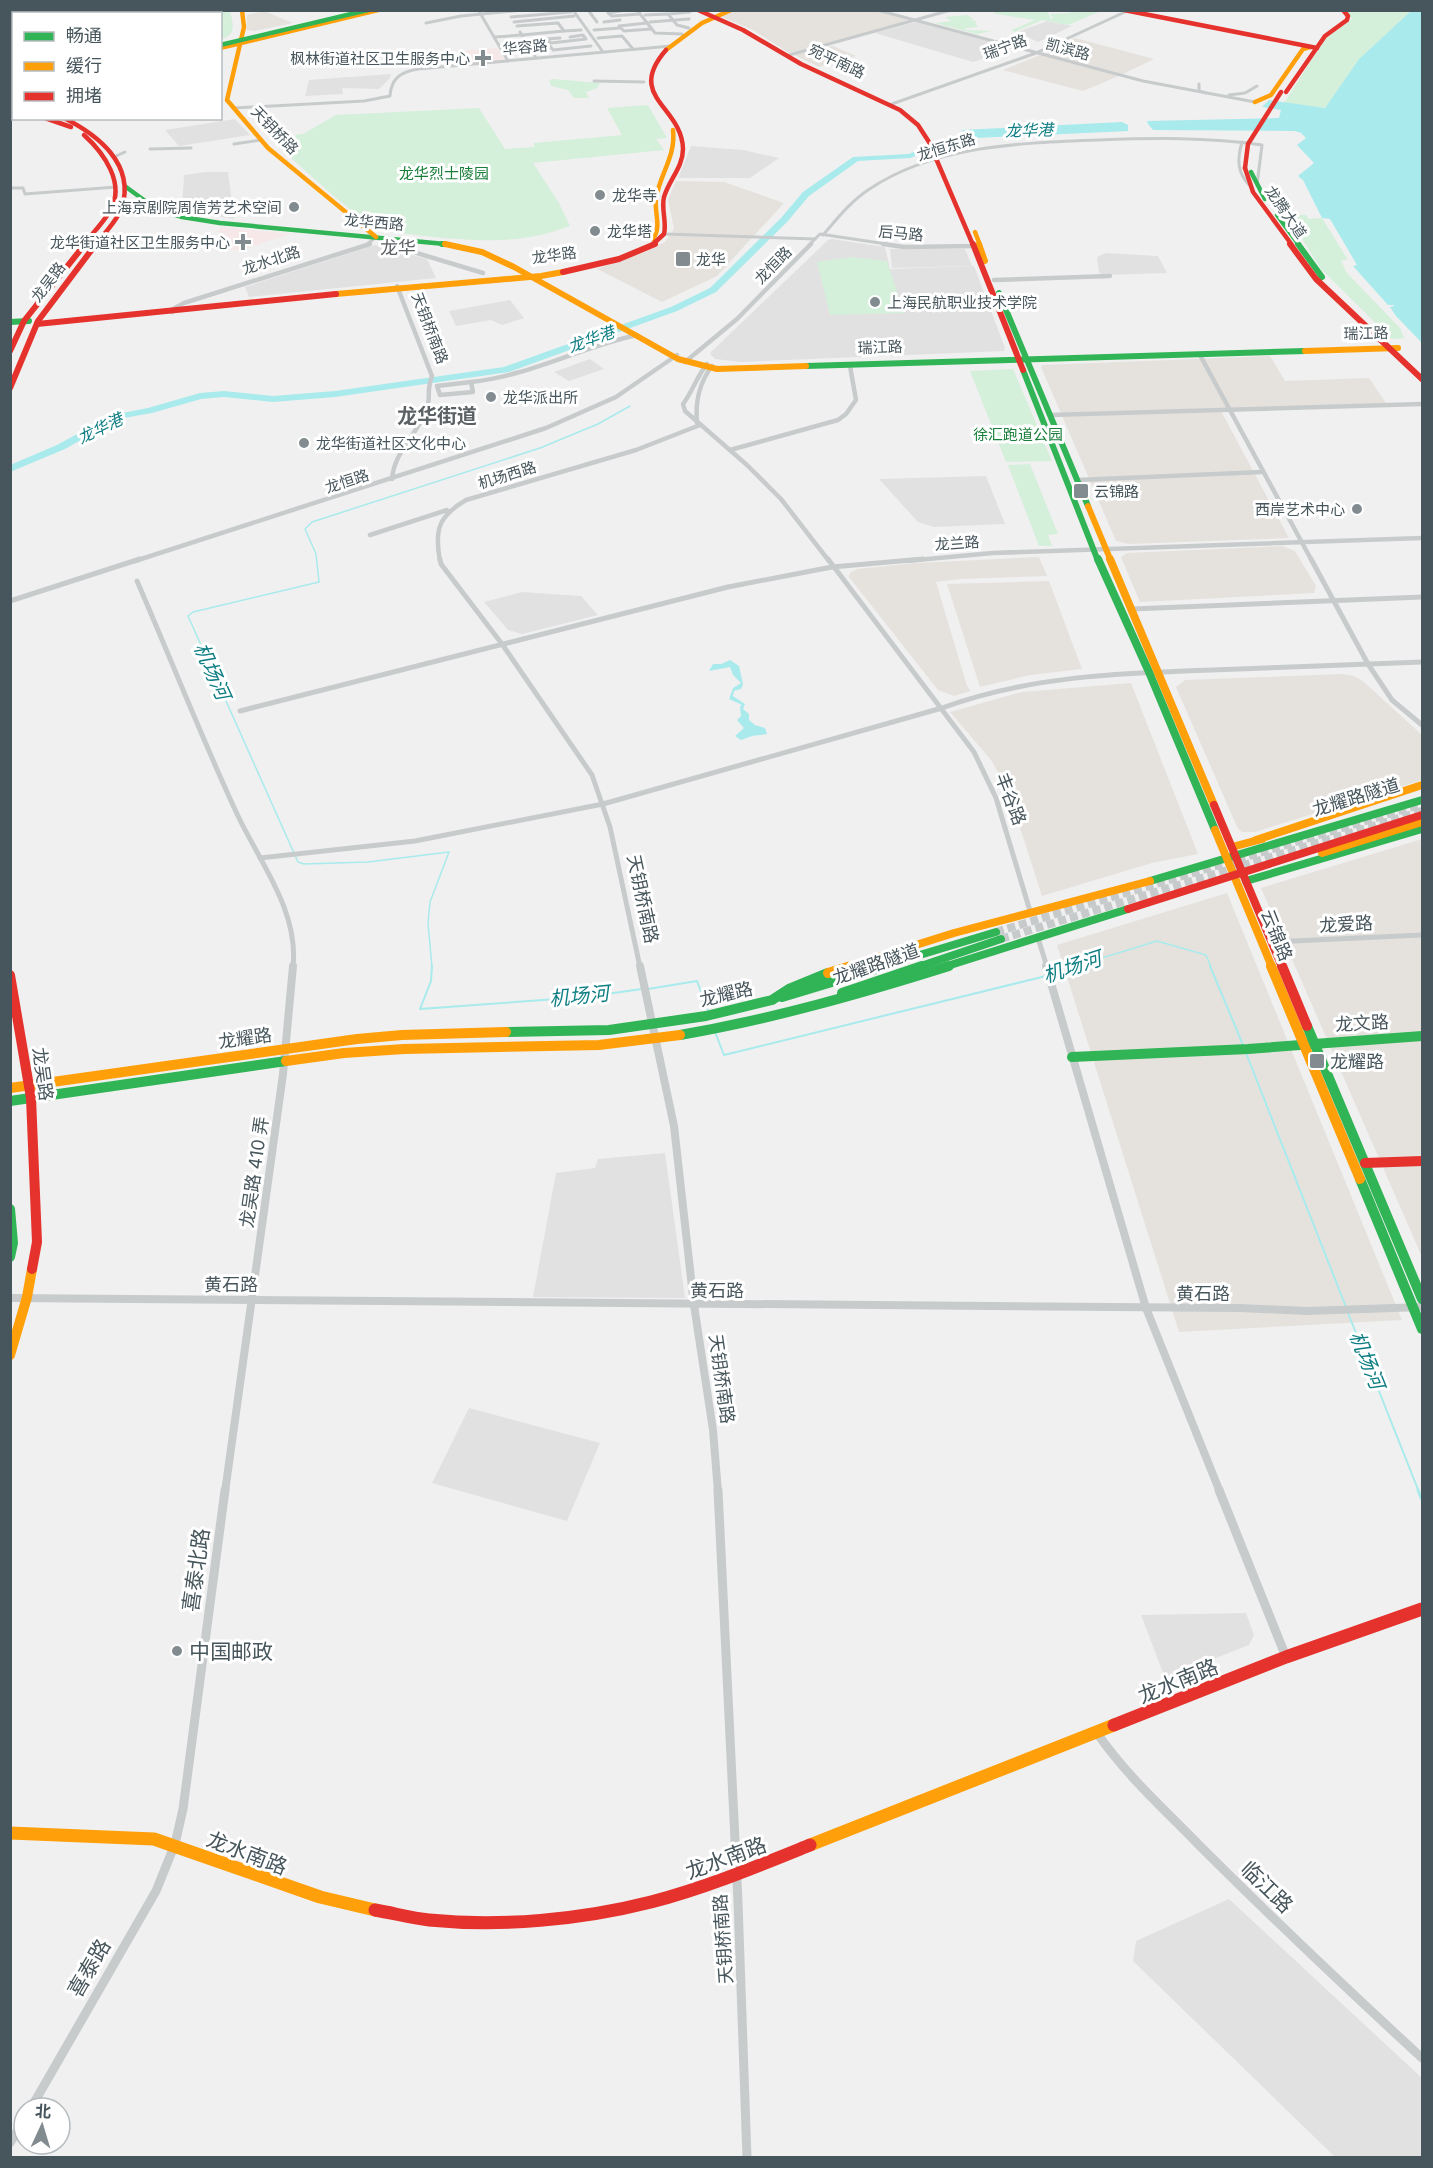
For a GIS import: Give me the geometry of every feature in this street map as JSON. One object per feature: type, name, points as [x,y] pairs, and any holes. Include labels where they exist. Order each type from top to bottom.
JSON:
[{"type":"main road","name":"天钥桥路","points":[[242,10],[244,22],[226,96],[227,100],[280,159],[376,237]]},
{"type":"main road","points":[[241,40],[354,10]]},
{"type":"main road","points":[[222,44],[361,10]]},
{"type":"main road","points":[[222,44],[368,10]]},
{"type":"main road","points":[[222,44],[378,10]]},
{"type":"main road","points":[[664,234],[662,211],[664,197],[681,164],[684,145],[650,87],[649,78],[652,65],[685,27],[713,14],[731,10]]},
{"type":"main road","name":"龙腾大道","points":[[1337,10],[1341,19],[1322,32],[1250,139],[1245,155],[1247,168],[1253,185],[1324,279],[1422,378]]},
{"type":"main road","name":"龙腾大道","points":[[1313,47],[1347,20],[1348,16],[1343,10]]},
{"type":"main road","name":"宛平南路","points":[[694,11],[713,14],[748,29],[789,55],[917,119],[937,157]]},
{"type":"main road","points":[[1123,11],[1313,47]]},
{"type":"main road","points":[[644,82],[642,76],[645,68],[669,46],[713,14]]},
{"type":"main road","name":"宛平南路","points":[[713,14],[801,64],[888,103]]},
{"type":"main road","points":[[1255,102],[1271,95],[1304,49],[1313,47]]},
{"type":"main road","name":"龙华路","points":[[529,275],[587,265],[630,251],[656,236],[658,227],[655,207],[658,192],[672,163],[676,146],[674,132],[646,90],[644,82]]},
{"type":"main road","points":[[51,120],[69,126],[92,141],[103,153],[114,176],[116,187],[114,202]]},
{"type":"main road","points":[[68,120],[88,130],[120,154],[126,187],[125,202]]},
{"type":"main road","name":"云锦路","points":[[937,157],[977,246],[1022,358],[1050,415],[1132,609],[1154,671],[1241,876],[1272,942],[1422,1299]]},
{"type":"main road","points":[[126,187],[155,208]]},
{"type":"main road","name":"龙华西路","points":[[114,202],[125,202],[155,208],[182,217],[220,223],[465,246],[490,255],[529,275],[661,350],[708,366]]},
{"type":"main road","name":"龙吴路","points":[[10,351],[22,323],[111,210],[114,202]]},
{"type":"main road","name":"龙吴路","points":[[10,388],[38,322],[123,209],[125,202]]},
{"type":"main road","name":"龙华路","points":[[173,310],[574,271],[622,257],[657,243],[664,234]]},
{"type":"main road","name":"云锦路","points":[[977,246],[994,280],[1094,550],[1154,671]]},
{"type":"main road","name":"龙华路","points":[[188,310],[398,287]]},
{"type":"main road","name":"龙水北路","points":[[10,324],[188,310]]},
{"type":"main road","name":"龙华西路","points":[[634,333],[646,337],[675,356]]},
{"type":"main road","name":"龙腾大道","points":[[1392,349],[1422,370]]},
{"type":"main road","name":"瑞江路","points":[[708,366],[736,370],[1022,358],[1392,349]]},
{"type":"main road","name":"瑞江路","points":[[708,366],[745,367],[1392,349]]},
{"type":"main road","name":"龙耀路","points":[[10,1089],[286,1049],[402,1035],[609,1030],[709,1015],[772,1000],[789,989],[834,970],[1030,911],[1135,885],[1422,785]]},
{"type":"main road","name":"龙耀路隧道","points":[[1259,843],[1422,794]]},
{"type":"main road","name":"龙耀路","points":[[1259,843],[1422,800]]},
{"type":"main road","name":"龙耀路","points":[[10,1101],[284,1060],[404,1049],[541,1047],[656,1039],[715,1030],[860,994],[1241,876],[1255,868],[1422,814]]},
{"type":"main road","points":[[1255,868],[1301,859],[1422,822]]},
{"type":"main road","name":"龙耀路","points":[[1241,876],[1267,876],[1422,829]]},
{"type":"main road","points":[[1267,876],[1301,859]]},
{"type":"main road","name":"云锦路","points":[[1241,876],[1303,1043],[1418,1307],[1422,1329]]},
{"type":"main road","name":"龙耀路隧道","points":[[760,1020],[998,936],[772,1000]]},
{"type":"main road","name":"龙吴路","points":[[10,975],[31,1098],[37,1242],[27,1297],[10,1355]]},
{"type":"main road","name":"龙文路","points":[[1072,1057],[1244,1049],[1314,1042],[1422,1036]]},
{"type":"main road","points":[[1365,1163],[1422,1161]]},
{"type":"main road","points":[[10,1209],[13,1243],[10,1257]]},
{"type":"main road","name":"龙水南路","points":[[10,1833],[135,1836],[175,1844],[282,1886],[359,1907],[429,1920],[487,1922],[572,1916],[650,1902],[735,1875],[922,1799],[1097,1733],[1286,1657],[1422,1609]]},
{"type":"street","points":[[426,23],[480,12],[523,10]]},
{"type":"street","points":[[535,10],[544,24]]},
{"type":"street","points":[[588,10],[597,22]]},
{"type":"street","points":[[626,10],[608,12],[612,16],[638,12],[656,33],[685,27]]},
{"type":"street","name":"凯滨路","points":[[877,10],[1175,88],[1255,102]]},
{"type":"street","points":[[789,55],[951,10]]},
{"type":"street","points":[[507,11],[536,58]]},
{"type":"street","points":[[511,17],[572,11],[603,52]]},
{"type":"street","points":[[633,49],[626,40],[597,36],[672,19],[694,11]]},
{"type":"street","name":"瑞宁路","points":[[888,103],[1030,51],[1123,11]]},
{"type":"street","name":"瑞宁路","points":[[888,103],[1036,53],[1123,11]]},
{"type":"street","points":[[480,12],[508,61]]},
{"type":"street","points":[[514,22],[574,16]]},
{"type":"street","points":[[672,19],[685,27]]},
{"type":"street","points":[[622,30],[621,25],[672,19],[685,27]]},
{"type":"street","points":[[604,22],[685,27]]},
{"type":"street","points":[[517,26],[558,23],[574,48]]},
{"type":"street","points":[[495,37],[581,30]]},
{"type":"street","points":[[556,32],[560,38]]},
{"type":"street","points":[[569,40],[546,39],[553,50],[591,46]]},
{"type":"street","points":[[530,48],[569,40]]},
{"type":"street","points":[[585,54],[629,45]]},
{"type":"street","name":"华容路","points":[[233,108],[364,102],[390,96],[389,87],[398,74],[409,70],[669,46]]},
{"type":"street","points":[[594,81],[644,82]]},
{"type":"street","points":[[1199,84],[1201,92],[1226,95],[1245,93],[1257,86]]},
{"type":"street","name":"龙恒东路","points":[[821,234],[875,185],[937,157],[1015,143],[1204,137],[1242,142]]},
{"type":"street","points":[[234,144],[261,140]]},
{"type":"street","points":[[1242,142],[1262,145],[1260,172],[1253,185],[1243,178],[1238,167],[1242,142]]},
{"type":"street","points":[[174,152],[201,146]]},
{"type":"street","points":[[150,149],[191,148]]},
{"type":"street","points":[[10,188],[23,188],[25,194],[116,187]]},
{"type":"street","points":[[664,234],[815,240]]},
{"type":"street","name":"龙恒路","points":[[689,361],[737,319],[821,234]]},
{"type":"street","name":"后马路","points":[[821,234],[904,247],[977,246]]},
{"type":"street","points":[[376,237],[392,248],[483,273]]},
{"type":"street","name":"龙水北路","points":[[173,310],[184,303],[370,244],[376,237]]},
{"type":"street","points":[[994,280],[1110,276]]},
{"type":"street","name":"天钥桥南路","points":[[392,479],[393,467],[428,407],[427,388],[432,376],[398,287]]},
{"type":"street","points":[[471,382],[472,392],[440,395],[437,386],[471,382],[501,379],[634,333]]},
{"type":"street","points":[[1200,355],[1368,664],[1392,699],[1422,725]]},
{"type":"street","name":"龙恒路","points":[[10,601],[546,428],[587,411],[629,389],[675,356]]},
{"type":"street","points":[[708,366],[683,404],[684,411],[730,450],[781,499],[832,567]]},
{"type":"street","points":[[699,424],[695,404],[708,366]]},
{"type":"street","points":[[730,450],[838,420],[846,414],[856,400],[850,366]]},
{"type":"street","points":[[1050,415],[1422,404]]},
{"type":"street","name":"机场西路","points":[[370,535],[449,510],[484,494],[658,443],[699,424]]},
{"type":"street","points":[[1077,480],[1262,472]]},
{"type":"street","name":"天钥桥南路","points":[[449,510],[439,527],[437,546],[441,564],[502,644],[577,750],[592,775],[603,804],[621,870],[674,1126],[694,1305],[707,1385],[717,1476],[735,1875],[744,2013],[747,2157]]},
{"type":"street","name":"龙兰路","points":[[240,711],[728,587],[832,567],[934,556],[1422,538]]},
{"type":"street","name":"丰谷路","points":[[832,567],[974,752],[996,798],[1030,911]]},
{"type":"street","name":"龙吴路 410 弄","points":[[137,581],[238,816],[288,914],[296,950],[286,1049],[250,1299]]},
{"type":"street","points":[[1132,609],[1422,597]]},
{"type":"street","points":[[260,858],[427,839],[603,804],[942,708],[980,694],[1037,682],[1154,671],[1422,662]]},
{"type":"street","name":"龙爱路","points":[[1272,942],[1422,935]]},
{"type":"street","points":[[1038,938],[1146,1308],[1286,1657]]},
{"type":"street","name":"黄石路","points":[[10,1298],[1329,1311],[1418,1307]]},
{"type":"street","name":"喜泰北路","points":[[175,1844],[184,1797],[250,1299]]},
{"type":"street","name":"临江路","points":[[1097,1733],[1117,1761],[1238,1885],[1422,2058]]},
{"type":"street","name":"喜泰路","points":[[38,2096],[156,1891],[175,1844]]},
{"type":"shaded area","points":[[735,10],[872,10],[912,21],[789,53],[753,30],[717,15]]},
{"type":"shaded area","points":[[264,11],[293,23],[254,31],[247,30],[247,15]]},
{"type":"shaded area","points":[[1048,21],[1072,26],[1038,42],[1017,32]]},
{"type":"shaded area","points":[[916,22],[1014,48],[973,62],[875,33]]},
{"type":"shaded area","points":[[1075,38],[1154,59],[1123,74],[1042,53]]},
{"type":"shaded area","points":[[833,46],[856,56],[819,67],[792,54]]},
{"type":"shaded area","name":"枫林街道社区卫生服务中心","points":[[497,48],[505,60],[466,64],[459,51]]},
{"type":"shaded area","points":[[1040,55],[1121,75],[1083,91],[1003,70]]},
{"type":"shaded area","points":[[391,74],[379,89],[342,88],[343,94],[305,96],[309,80]]},
{"type":"shaded area","points":[[235,119],[250,135],[179,146],[165,130]]},
{"type":"shaded area","points":[[691,146],[743,150],[779,158],[750,178],[678,178]]},
{"type":"shaded area","points":[[228,172],[234,219],[182,210],[184,175]]},
{"type":"shaded area","points":[[676,181],[724,182],[784,203],[717,276],[662,302],[597,269],[645,252],[665,242],[674,229],[668,199]]},
{"type":"shaded area","name":"龙华街道社区卫生服务中心","points":[[221,227],[290,234],[240,250],[215,250],[212,247],[225,233],[217,232]]},
{"type":"shaded area","name":"上海民航职业技术学院","points":[[828,240],[885,247],[890,269],[974,266],[1005,348],[1004,351],[741,362],[715,359],[710,354]]},
{"type":"shaded area","points":[[375,245],[427,259],[436,278],[249,297],[245,287]]},
{"type":"shaded area","points":[[890,249],[965,249],[972,266],[892,268]]},
{"type":"shaded area","points":[[1106,253],[1158,256],[1167,273],[1105,275],[1099,273],[1097,257]]},
{"type":"shaded area","points":[[510,300],[524,318],[502,325],[491,320],[456,326],[449,311]]},
{"type":"shaded area","points":[[1270,356],[1285,381],[1369,378],[1386,403],[1220,409],[1289,538],[1128,544],[1116,541],[1041,367],[1043,365]]},
{"type":"shaded area","points":[[590,359],[604,369],[569,381],[554,372]]},
{"type":"shaded area","points":[[986,476],[1005,524],[934,527],[918,522],[879,479]]},
{"type":"shaded area","points":[[1282,546],[1295,551],[1316,586],[1314,593],[1140,602],[1121,557],[1127,553]]},
{"type":"shaded area","points":[[1039,557],[1047,576],[936,582],[967,686],[971,691],[954,696],[938,690],[849,577],[850,573],[857,569],[916,563]]},
{"type":"shaded area","points":[[1049,581],[1082,669],[1030,675],[980,687],[947,584]]},
{"type":"shaded area","points":[[522,592],[581,596],[598,615],[522,634],[508,630],[484,602]]},
{"type":"shaded area","points":[[1341,674],[1354,676],[1364,682],[1422,735],[1422,780],[1255,832],[1242,832],[1238,829],[1176,687],[1185,680]]},
{"type":"shaded area","points":[[1131,683],[1198,854],[1152,863],[1042,896],[1008,790],[991,760],[950,712],[1022,692]]},
{"type":"shaded area","points":[[1422,839],[1422,1257],[1261,888]]},
{"type":"shaded area","points":[[1227,893],[1402,1320],[1179,1332],[1057,945]]},
{"type":"shaded area","points":[[665,1153],[685,1298],[533,1297],[556,1173],[595,1168],[598,1159]]},
{"type":"shaded area","points":[[469,1408],[600,1443],[567,1521],[432,1483]]},
{"type":"shaded area","points":[[1246,1613],[1254,1635],[1249,1645],[1165,1678],[1141,1615]]},
{"type":"shaded area","points":[[1229,1899],[1422,2078],[1422,2157],[1335,2157],[1133,1961],[1136,1941]]},
{"type":"green space","points":[[11,10],[230,11],[232,32],[222,39],[222,12],[12,12],[11,84]]},
{"type":"green space","points":[[1039,10],[1048,12],[1051,19],[1053,18],[1050,14],[1101,11],[1068,25],[1042,20],[1014,32],[1012,30],[1035,20],[996,14],[993,11]]},
{"type":"green space","points":[[1346,11],[1411,11],[1359,59],[1325,108],[1284,103],[1325,39],[1352,19]]},
{"type":"green space","points":[[967,15],[974,19],[970,20],[977,21],[975,23],[978,27],[965,28],[966,30],[992,31],[977,34],[935,23],[952,21],[945,17]]},
{"type":"green space","points":[[549,80],[600,83],[597,88],[586,92],[589,98],[574,98],[568,90],[551,86]]},
{"type":"green space","name":"龙华烈士陵园","points":[[648,105],[667,138],[656,139],[664,150],[533,163],[559,203],[570,226],[532,237],[475,240],[385,231],[363,219],[338,200],[280,148],[298,134],[303,134],[336,115],[479,108],[505,149],[534,147],[534,143],[622,135],[607,108]]},
{"type":"green space","points":[[1283,214],[1306,215],[1309,219],[1322,218],[1348,260],[1341,260],[1346,272],[1400,328],[1404,338],[1392,339],[1321,269],[1296,229],[1291,227]]},
{"type":"green space","points":[[852,257],[887,261],[904,313],[830,315],[817,262]]},
{"type":"green space","name":"徐汇跑道公园","points":[[1013,369],[1052,461],[1006,462],[970,371]]},
{"type":"green space","name":"徐汇跑道公园","points":[[1030,464],[1058,534],[1048,535],[1052,546],[1039,546],[1008,465]]},
{"type":"water","points":[[1411,11],[1422,11],[1422,343],[1396,316],[1390,307],[1394,305],[1388,305],[1353,266],[1357,265],[1330,219],[1322,218],[1303,180],[1298,176],[1314,163],[1297,145],[1306,138],[1301,133],[1295,131],[1153,130],[1147,121],[1279,118],[1281,110],[1262,107],[1269,100],[1325,108],[1359,59]]},
{"type":"water","points":[[1122,122],[1128,125],[1128,131],[976,138],[961,130]]},
{"type":"water","points":[[730,660],[739,666],[743,684],[741,689],[734,691],[733,696],[745,704],[743,709],[749,714],[749,720],[765,728],[767,734],[741,740],[735,736],[744,728],[737,720],[741,716],[740,707],[742,705],[729,699],[733,688],[741,683],[733,675],[730,667],[709,671],[713,664],[721,664]]},
{"type":"waterway","name":"龙华港","points":[[10,469],[61,447],[115,417],[149,411],[200,396],[224,394],[273,399],[335,394],[506,370],[674,309],[713,290],[784,220],[806,194],[856,159],[910,156],[947,141],[989,132]]},
{"type":"waterway","name":"机场河","points":[[432,967],[428,923],[430,902],[449,852],[368,862],[304,864],[298,862],[188,616],[193,612],[319,582],[316,554],[305,529],[312,522],[540,448],[598,424],[630,406]]},
{"type":"waterway","name":"机场河","points":[[1073,967],[1157,941],[1206,955],[1211,967]]},
{"type":"waterway","name":"机场河","points":[[1052,974],[1078,966]]},
{"type":"waterway","name":"机场河","points":[[1210,966],[1243,1045]]},
{"type":"waterway","name":"机场河","points":[[432,967],[431,981],[420,1009],[585,997],[642,989]]},
{"type":"waterway","name":"机场河","points":[[715,1032],[724,1055],[1046,976]]},
{"type":"waterway","name":"机场河","points":[[648,989],[697,981],[709,1013]]},
{"type":"waterway","name":"机场河","points":[[1246,1053],[1346,1307]]},
{"type":"waterway","name":"机场河","points":[[1348,1313],[1419,1492]]},
{"type":"waterway","name":"机场河","points":[[1418,1490],[1422,1500]]},
{"type":"tunnel","points":[[996,932],[1422,804]]},
{"type":"tunnel","points":[[1001,939],[1422,811]]},
{"type":"traffic: fast","points":[[222,45],[368,10]]},
{"type":"traffic: fast","points":[[1251,172],[1265,199]]},
{"type":"traffic: fast","points":[[126,187],[148,203]]},
{"type":"traffic: fast","points":[[114,202],[142,204],[182,217],[220,223],[445,244]]},
{"type":"traffic: fast","points":[[1277,215],[1322,277]]},
{"type":"traffic: fast","points":[[999,293],[1088,506]]},
{"type":"traffic: fast","points":[[10,322],[29,321]]},
{"type":"traffic: fast","points":[[806,366],[1305,351]]},
{"type":"traffic: fast","points":[[1023,370],[1098,560],[1149,672],[1215,830]]},
{"type":"traffic: fast","points":[[1150,881],[1422,800]]},
{"type":"traffic: fast","points":[[1246,881],[1422,829]]},
{"type":"traffic: fast","points":[[680,1035],[748,1023],[860,994],[1128,909]]},
{"type":"traffic: fast","points":[[782,997],[996,932]]},
{"type":"traffic: fast","points":[[842,993],[1001,939]]},
{"type":"traffic: fast","points":[[506,1032],[609,1030],[706,1016],[772,1000],[789,989],[828,973]]},
{"type":"traffic: fast","points":[[1307,1026],[1422,1299]]},
{"type":"traffic: fast","points":[[1072,1057],[1248,1049],[1422,1036]]},
{"type":"traffic: fast","points":[[10,1101],[286,1061]]},
{"type":"traffic: fast","points":[[1360,1179],[1422,1329]]},
{"type":"traffic: fast","points":[[10,1209],[13,1243],[10,1257]]},
{"type":"traffic: slow","points":[[242,10],[244,27],[227,100],[268,148],[376,237]]},
{"type":"traffic: slow","points":[[222,48],[378,10]]},
{"type":"traffic: slow","points":[[666,50],[702,23],[731,10]]},
{"type":"traffic: slow","points":[[1255,102],[1271,95],[1303,49],[1310,47]]},
{"type":"traffic: slow","points":[[653,239],[658,232],[656,198],[671,157],[673,130]]},
{"type":"traffic: slow","points":[[975,232],[985,261]]},
{"type":"traffic: slow","points":[[445,244],[482,252],[514,267],[678,359],[717,369],[806,366]]},
{"type":"traffic: slow","points":[[336,294],[541,276],[563,272]]},
{"type":"traffic: slow","points":[[1305,351],[1398,348]]},
{"type":"traffic: slow","points":[[1088,506],[1214,805]]},
{"type":"traffic: slow","points":[[1256,840],[1422,785]]},
{"type":"traffic: slow","points":[[1322,853],[1422,822]]},
{"type":"traffic: slow","points":[[1215,830],[1360,1179]]},
{"type":"traffic: slow","points":[[1232,847],[1262,839]]},
{"type":"traffic: slow","points":[[828,973],[954,933],[1150,881]]},
{"type":"traffic: slow","points":[[10,1088],[357,1039],[402,1035],[506,1032]]},
{"type":"traffic: slow","points":[[286,1061],[344,1053],[404,1049],[599,1045],[680,1035]]},
{"type":"traffic: slow","points":[[10,1355],[27,1297],[32,1269]]},
{"type":"traffic: slow","points":[[810,1845],[1114,1725]]},
{"type":"traffic: slow","points":[[10,1833],[154,1839],[320,1897],[375,1910]]},
{"type":"traffic: jam","points":[[698,10],[743,30],[801,64],[900,110],[918,125],[929,142],[972,242],[1023,370]]},
{"type":"traffic: jam","points":[[1124,10],[1317,48]]},
{"type":"traffic: jam","points":[[1286,92],[1325,36],[1347,20],[1348,16],[1343,10]]},
{"type":"traffic: jam","points":[[563,272],[635,254],[659,241],[664,234],[664,197],[682,160],[683,153],[680,133],[657,99],[650,76],[654,64],[666,50]]},
{"type":"traffic: jam","points":[[1245,168],[1248,144],[1281,92]]},
{"type":"traffic: jam","points":[[51,120],[71,127]]},
{"type":"traffic: jam","points":[[10,388],[38,321],[122,209],[124,192],[122,177],[112,153],[92,133],[68,120]]},
{"type":"traffic: jam","points":[[10,351],[24,321],[111,210],[114,188],[110,168],[100,151],[84,135]]},
{"type":"traffic: jam","points":[[1245,168],[1253,192],[1316,279],[1422,379]]},
{"type":"traffic: jam","points":[[37,324],[336,294]]},
{"type":"traffic: jam","points":[[1214,805],[1307,1026]]},
{"type":"traffic: jam","points":[[1128,909],[1422,815]]},
{"type":"traffic: jam","points":[[10,975],[31,1098],[37,1242],[32,1269]]},
{"type":"traffic: jam","points":[[1365,1163],[1422,1161]]},
{"type":"traffic: jam","points":[[1114,1725],[1286,1657],[1422,1609]]},
{"type":"traffic: jam","points":[[375,1910],[429,1920],[482,1922],[541,1919],[627,1908],[692,1890],[810,1845]]},
{"type":"place","name":"枫林街道社区卫生服务中心","points":[[483,58]]},
{"type":"place","name":"龙华寺","points":[[600,195]]},
{"type":"place","name":"上海京剧院周信芳艺术空间","points":[[294,207]]},
{"type":"place","name":"龙华塔","points":[[595,231]]},
{"type":"place","name":"龙华街道社区卫生服务中心","points":[[243,242]]},
{"type":"place","name":"龙华","points":[[683,259]]},
{"type":"place","name":"上海民航职业技术学院","points":[[875,302]]},
{"type":"place","name":"龙华派出所","points":[[491,397]]},
{"type":"place","name":"龙华街道社区文化中心","points":[[304,443]]},
{"type":"place","name":"云锦路","points":[[1081,491]]},
{"type":"place","name":"西岸艺术中心","points":[[1357,509]]},
{"type":"place","name":"龙耀路","points":[[1317,1061]]},
{"type":"place","name":"中国邮政","points":[[177,1651]]},
{"type":"district","name":"龙华","points":[[398,247]]},
{"type":"district","name":"龙华街道","points":[[437,416]]}]
